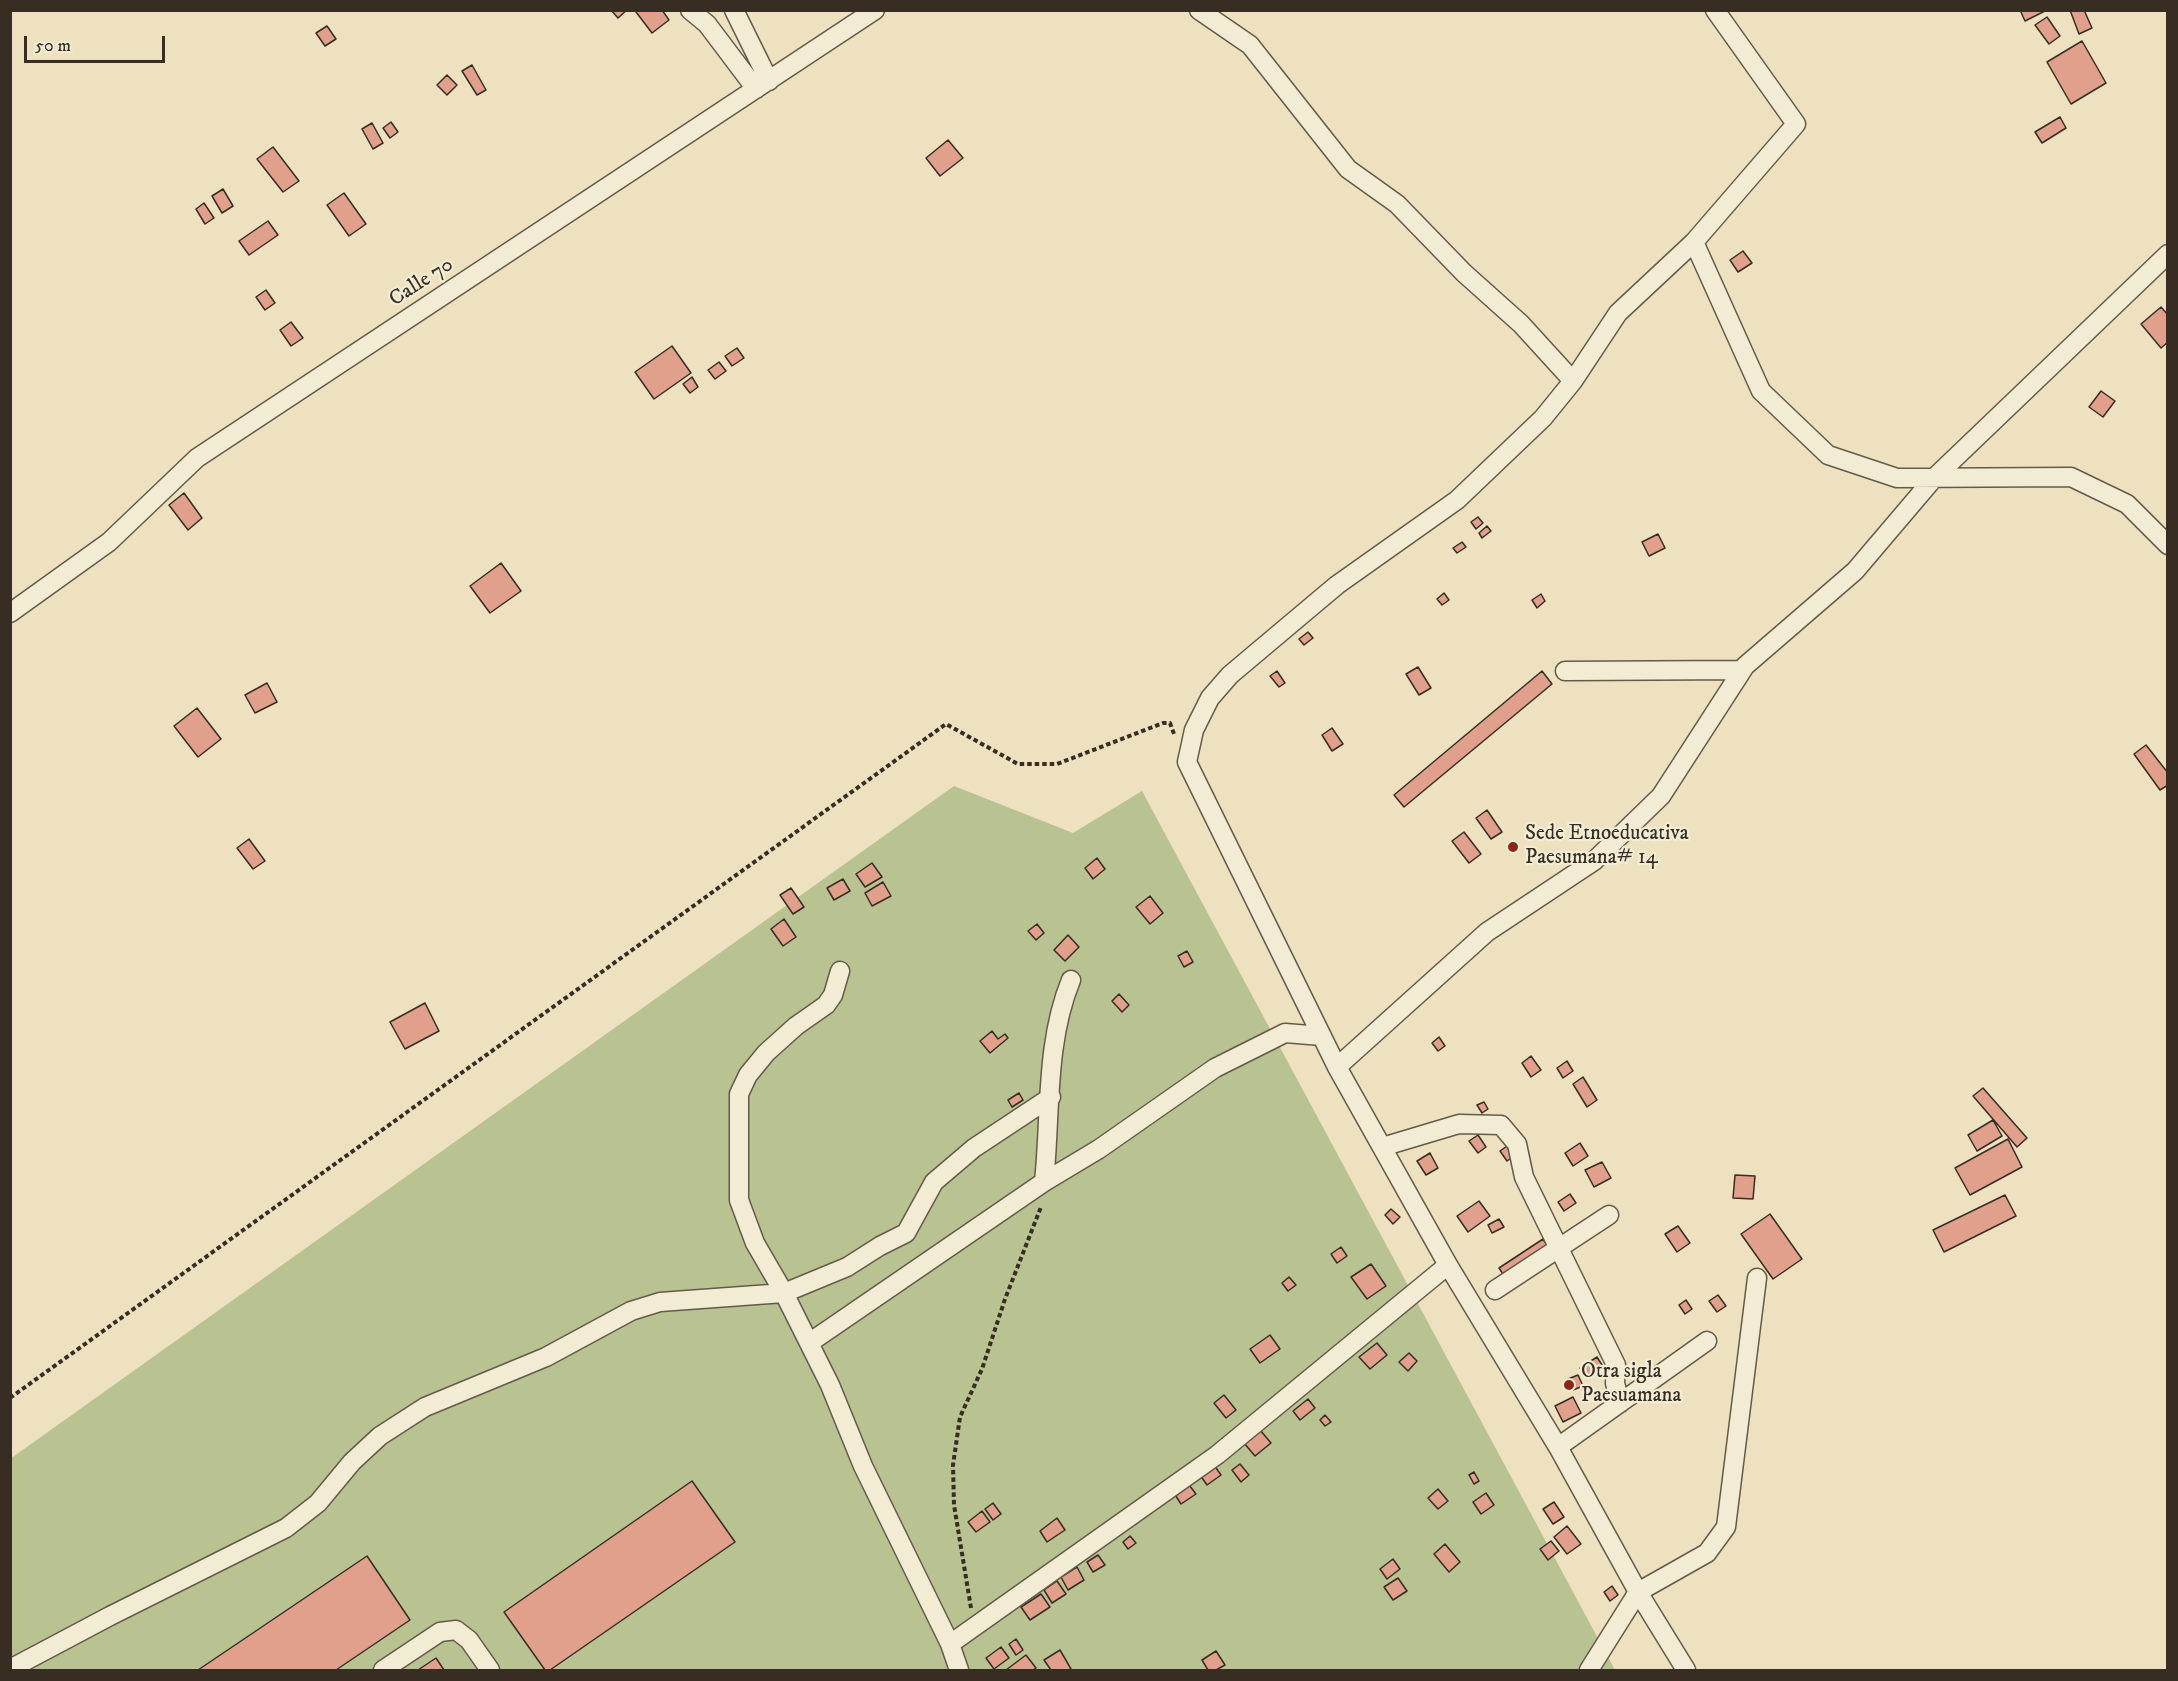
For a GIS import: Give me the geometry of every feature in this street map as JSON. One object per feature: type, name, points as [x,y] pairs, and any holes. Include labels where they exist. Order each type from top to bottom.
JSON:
[{"type":"street","points":[[690,10],[707,24],[763,85]]},
{"type":"street","points":[[734,10],[763,85]]},
{"type":"street","name":"Calle 70","points":[[10,614],[109,542],[197,458],[875,10]]},
{"type":"street","points":[[1199,10],[1250,45],[1348,169],[1397,204],[1464,273],[1521,324],[1573,381]]},
{"type":"street","points":[[1686,1671],[1638,1592],[1558,1447],[1448,1265],[1337,1067],[1187,762],[1194,730],[1210,698],[1230,675],[1337,585],[1456,500],[1543,418],[1573,381],[1618,313],[1694,242],[1796,124],[1715,10]]},
{"type":"street","points":[[1694,242],[1761,391],[1828,455],[1897,478],[2071,477],[2127,504],[2168,545]]},
{"type":"street","points":[[1337,1067],[1487,932],[1594,861],[1653,804],[1661,796],[1742,670],[1855,571],[1934,478],[2168,254]]},
{"type":"street","points":[[1565,671],[1742,670]]},
{"type":"street","points":[[840,971],[833,995],[826,1005],[796,1026],[766,1053],[748,1075],[739,1094],[740,1200],[755,1243],[784,1293],[831,1385],[862,1466],[950,1644],[959,1671]]},
{"type":"street","points":[[1044,1182],[1051,1059],[1066,991],[1071,980]]},
{"type":"street","points":[[809,1343],[1044,1182],[1100,1149],[1215,1068],[1285,1034],[1322,1036]]},
{"type":"street","points":[[10,1669],[286,1528],[318,1503],[352,1462],[380,1437],[425,1407],[546,1357],[630,1311],[660,1302],[784,1293],[847,1267],[906,1233],[934,1182],[975,1148],[1050,1096]]},
{"type":"street","points":[[1382,1147],[1459,1124],[1501,1125],[1517,1144],[1524,1177],[1557,1249],[1616,1365],[1615,1383],[1620,1403]]},
{"type":"street","points":[[1495,1290],[1609,1215]]},
{"type":"street","points":[[950,1644],[1217,1455],[1448,1265]]},
{"type":"street","points":[[1589,1671],[1638,1592],[1707,1553],[1725,1527],[1757,1278]]},
{"type":"street","points":[[1558,1447],[1707,1341]]},
{"type":"street","points":[[382,1671],[440,1632],[456,1630],[469,1640],[490,1671]]},
{"type":"path","points":[[10,1398],[946,724],[1018,764],[1057,764],[1163,723],[1170,723],[1187,762]]},
{"type":"path","points":[[974,1627],[954,1505],[953,1465],[960,1417],[982,1370],[1005,1299],[1042,1202],[1044,1182]]},
{"type":"green space","points":[[954,786],[1073,833],[1142,791],[1615,1670],[11,1670],[10,1459]]},
{"type":"building","points":[[611,10],[627,10],[618,18]]},
{"type":"building","points":[[638,10],[662,10],[669,20],[652,33],[636,12]]},
{"type":"building","points":[[2020,10],[2047,10],[2025,21]]},
{"type":"building","points":[[2070,10],[2084,10],[2092,28],[2079,34]]},
{"type":"building","points":[[2047,17],[2060,36],[2049,44],[2035,25]]},
{"type":"building","points":[[327,26],[336,39],[325,46],[316,33]]},
{"type":"building","points":[[2082,41],[2106,83],[2071,104],[2047,62]]},
{"type":"building","points":[[472,65],[486,90],[477,95],[462,71]]},
{"type":"building","points":[[447,75],[457,85],[447,95],[437,85]]},
{"type":"building","points":[[2060,117],[2066,128],[2042,143],[2035,132]]},
{"type":"building","points":[[391,122],[398,132],[390,138],[383,128]]},
{"type":"building","points":[[372,123],[383,143],[373,149],[362,129]]},
{"type":"building","points":[[948,140],[963,158],[940,176],[926,158]]},
{"type":"building","points":[[273,147],[299,181],[283,192],[257,159]]},
{"type":"building","points":[[223,189],[233,206],[222,213],[212,196]]},
{"type":"building","points":[[344,193],[366,224],[349,236],[327,205]]},
{"type":"building","points":[[204,203],[214,218],[205,224],[196,209]]},
{"type":"building","points":[[268,221],[278,235],[249,255],[239,241]]},
{"type":"building","points":[[1743,251],[1752,263],[1738,272],[1730,260]]},
{"type":"building","points":[[266,290],[275,303],[265,310],[256,297]]},
{"type":"building","points":[[2161,307],[2168,315],[2168,342],[2161,348],[2141,324]]},
{"type":"building","points":[[291,322],[303,338],[291,346],[280,330]]},
{"type":"building","points":[[672,346],[691,373],[654,399],[635,372]]},
{"type":"building","points":[[737,348],[744,358],[732,366],[725,356]]},
{"type":"building","points":[[719,362],[726,371],[715,379],[708,370]]},
{"type":"building","points":[[692,377],[698,387],[690,393],[683,384]]},
{"type":"building","points":[[2101,391],[2115,401],[2103,417],[2089,407]]},
{"type":"building","points":[[184,493],[202,518],[188,530],[169,505]]},
{"type":"building","points":[[1478,517],[1483,523],[1476,529],[1471,522]]},
{"type":"building","points":[[1487,526],[1491,531],[1482,538],[1479,533]]},
{"type":"building","points":[[1658,534],[1665,548],[1649,556],[1642,542]]},
{"type":"building","points":[[1462,542],[1466,547],[1457,553],[1453,548]]},
{"type":"building","points":[[501,563],[521,591],[490,613],[470,586]]},
{"type":"building","points":[[1444,593],[1449,600],[1442,605],[1437,599]]},
{"type":"building","points":[[1541,594],[1545,601],[1537,608],[1532,600]]},
{"type":"building","points":[[1308,632],[1313,638],[1304,645],[1299,639]]},
{"type":"building","points":[[1418,667],[1431,688],[1419,695],[1406,674]]},
{"type":"building","points":[[1277,671],[1285,683],[1279,687],[1270,676]]},
{"type":"building","points":[[1542,671],[1552,684],[1404,807],[1394,795]]},
{"type":"building","points":[[267,683],[277,702],[255,713],[245,695]]},
{"type":"building","points":[[197,708],[221,739],[198,757],[174,726]]},
{"type":"building","points":[[1332,728],[1343,744],[1332,751],[1322,735]]},
{"type":"building","points":[[2146,745],[2168,773],[2168,785],[2160,790],[2134,754]]},
{"type":"building","points":[[1487,810],[1502,832],[1491,839],[1476,818]]},
{"type":"building","points":[[1464,832],[1481,854],[1469,863],[1452,841]]},
{"type":"building","points":[[249,839],[265,861],[253,869],[237,848]]},
{"type":"building","points":[[1097,858],[1105,869],[1093,879],[1085,868]]},
{"type":"building","points":[[872,863],[882,877],[865,887],[856,874]]},
{"type":"building","points":[[843,879],[850,891],[834,900],[827,888]]},
{"type":"building","points":[[883,882],[891,896],[872,906],[865,893]]},
{"type":"building","points":[[791,888],[804,907],[793,914],[780,895]]},
{"type":"building","points":[[1150,896],[1163,913],[1150,924],[1136,907]]},
{"type":"building","points":[[784,919],[796,937],[783,946],[771,929]]},
{"type":"building","points":[[1037,924],[1044,933],[1036,940],[1028,931]]},
{"type":"building","points":[[1068,935],[1079,947],[1065,961],[1054,950]]},
{"type":"building","points":[[1187,951],[1193,962],[1184,967],[1178,956]]},
{"type":"building","points":[[1119,994],[1129,1005],[1122,1012],[1112,1001]]},
{"type":"building","points":[[425,1003],[439,1031],[405,1049],[390,1022]]},
{"type":"building","points":[[992,1031],[998,1039],[1005,1034],[1008,1038],[990,1053],[980,1041]]},
{"type":"building","points":[[1439,1037],[1445,1046],[1438,1051],[1432,1043]]},
{"type":"building","points":[[1531,1056],[1541,1070],[1531,1077],[1522,1063]]},
{"type":"building","points":[[1567,1061],[1573,1071],[1563,1078],[1557,1068]]},
{"type":"building","points":[[1583,1077],[1597,1100],[1587,1107],[1573,1084]]},
{"type":"building","points":[[1983,1088],[2027,1138],[2017,1147],[1973,1096]]},
{"type":"building","points":[[1019,1093],[1023,1100],[1012,1107],[1008,1100]]},
{"type":"building","points":[[1484,1102],[1488,1109],[1482,1113],[1477,1105]]},
{"type":"building","points":[[1993,1120],[2002,1136],[1977,1151],[1968,1135]]},
{"type":"building","points":[[1478,1135],[1486,1147],[1478,1153],[1469,1141]]},
{"type":"building","points":[[2008,1139],[2022,1167],[1970,1195],[1955,1168]]},
{"type":"building","points":[[1580,1143],[1588,1156],[1573,1166],[1565,1153]]},
{"type":"building","points":[[1507,1146],[1514,1156],[1507,1161],[1500,1151]]},
{"type":"building","points":[[1430,1153],[1438,1168],[1426,1175],[1417,1161]]},
{"type":"building","points":[[1602,1162],[1611,1178],[1594,1187],[1585,1170]]},
{"type":"building","points":[[1735,1175],[1755,1176],[1753,1199],[1733,1198]]},
{"type":"building","points":[[1570,1194],[1576,1203],[1564,1211],[1558,1202]]},
{"type":"building","points":[[2005,1195],[2016,1216],[1944,1252],[1933,1230]]},
{"type":"building","points":[[1479,1201],[1490,1216],[1468,1232],[1457,1216]]},
{"type":"building","points":[[1391,1209],[1400,1217],[1393,1224],[1385,1215]]},
{"type":"building","points":[[1770,1214],[1802,1259],[1773,1279],[1741,1234]]},
{"type":"building","points":[[1499,1219],[1504,1227],[1492,1233],[1488,1225]]},
{"type":"building","points":[[1678,1226],[1690,1243],[1677,1252],[1665,1234]]},
{"type":"building","points":[[1543,1239],[1547,1245],[1503,1274],[1499,1268]]},
{"type":"building","points":[[1341,1247],[1347,1256],[1337,1263],[1331,1254]]},
{"type":"building","points":[[1371,1264],[1386,1286],[1367,1299],[1351,1277]]},
{"type":"building","points":[[1289,1277],[1296,1285],[1288,1291],[1282,1283]]},
{"type":"building","points":[[1718,1295],[1726,1306],[1717,1312],[1709,1301]]},
{"type":"building","points":[[1686,1300],[1692,1309],[1685,1314],[1679,1305]]},
{"type":"building","points":[[1270,1335],[1280,1349],[1260,1363],[1250,1349]]},
{"type":"building","points":[[1377,1343],[1387,1355],[1370,1369],[1359,1357]]},
{"type":"building","points":[[1409,1353],[1417,1361],[1408,1371],[1399,1362]]},
{"type":"building","points":[[1597,1357],[1602,1365],[1586,1376],[1580,1368]]},
{"type":"building","points":[[1578,1375],[1583,1386],[1573,1390],[1568,1379]]},
{"type":"building","points":[[1224,1395],[1236,1410],[1226,1418],[1214,1403]]},
{"type":"building","points":[[1573,1397],[1581,1413],[1563,1422],[1555,1406]]},
{"type":"building","points":[[1308,1399],[1315,1408],[1300,1420],[1293,1411]]},
{"type":"building","points":[[1325,1415],[1331,1422],[1325,1426],[1320,1420]]},
{"type":"building","points":[[1260,1430],[1271,1443],[1255,1456],[1244,1443]]},
{"type":"building","points":[[1240,1464],[1249,1475],[1241,1482],[1232,1470]]},
{"type":"building","points":[[1214,1465],[1221,1475],[1207,1485],[1200,1475]]},
{"type":"building","points":[[1474,1472],[1479,1481],[1474,1484],[1469,1475]]},
{"type":"building","points":[[692,1481],[735,1542],[550,1670],[545,1670],[504,1612]]},
{"type":"building","points":[[1186,1481],[1196,1494],[1181,1504],[1172,1490]]},
{"type":"building","points":[[1438,1489],[1448,1501],[1438,1509],[1428,1498]]},
{"type":"building","points":[[1486,1493],[1494,1505],[1481,1514],[1473,1502]]},
{"type":"building","points":[[1554,1502],[1564,1517],[1553,1524],[1543,1509]]},
{"type":"building","points":[[993,1503],[1001,1514],[993,1520],[985,1509]]},
{"type":"building","points":[[982,1511],[990,1522],[976,1532],[968,1522]]},
{"type":"building","points":[[1057,1518],[1065,1530],[1047,1542],[1040,1531]]},
{"type":"building","points":[[1567,1526],[1581,1544],[1567,1554],[1554,1537]]},
{"type":"building","points":[[1130,1536],[1136,1543],[1128,1549],[1123,1542]]},
{"type":"building","points":[[1551,1541],[1559,1551],[1548,1560],[1540,1549]]},
{"type":"building","points":[[1445,1544],[1460,1562],[1449,1572],[1434,1554]]},
{"type":"building","points":[[1098,1555],[1105,1565],[1093,1572],[1087,1562]]},
{"type":"building","points":[[367,1556],[410,1620],[336,1670],[198,1670]]},
{"type":"building","points":[[1393,1559],[1400,1569],[1387,1579],[1380,1569]]},
{"type":"building","points":[[1077,1567],[1084,1580],[1068,1590],[1061,1577]]},
{"type":"building","points":[[1398,1578],[1407,1591],[1393,1600],[1384,1587]]},
{"type":"building","points":[[1057,1581],[1066,1594],[1052,1603],[1044,1590]]},
{"type":"building","points":[[1612,1586],[1618,1595],[1610,1601],[1604,1592]]},
{"type":"building","points":[[1041,1594],[1050,1607],[1030,1620],[1021,1607]]},
{"type":"building","points":[[1016,1639],[1023,1650],[1016,1655],[1009,1644]]},
{"type":"building","points":[[1001,1647],[1009,1658],[994,1669],[986,1658]]},
{"type":"building","points":[[1060,1650],[1071,1669],[1051,1670],[1044,1660]]},
{"type":"building","points":[[1216,1651],[1225,1665],[1216,1670],[1208,1670],[1202,1660]]},
{"type":"building","points":[[1026,1655],[1036,1668],[1006,1670]]},
{"type":"building","points":[[436,1658],[444,1670],[418,1670]]},
{"type":"place","name":"Sede Etnoeducativa Paesumana# 14","points":[[1513,847]]},
{"type":"place","name":"Otra sigla Paesuamana","points":[[1569,1385]]}]
